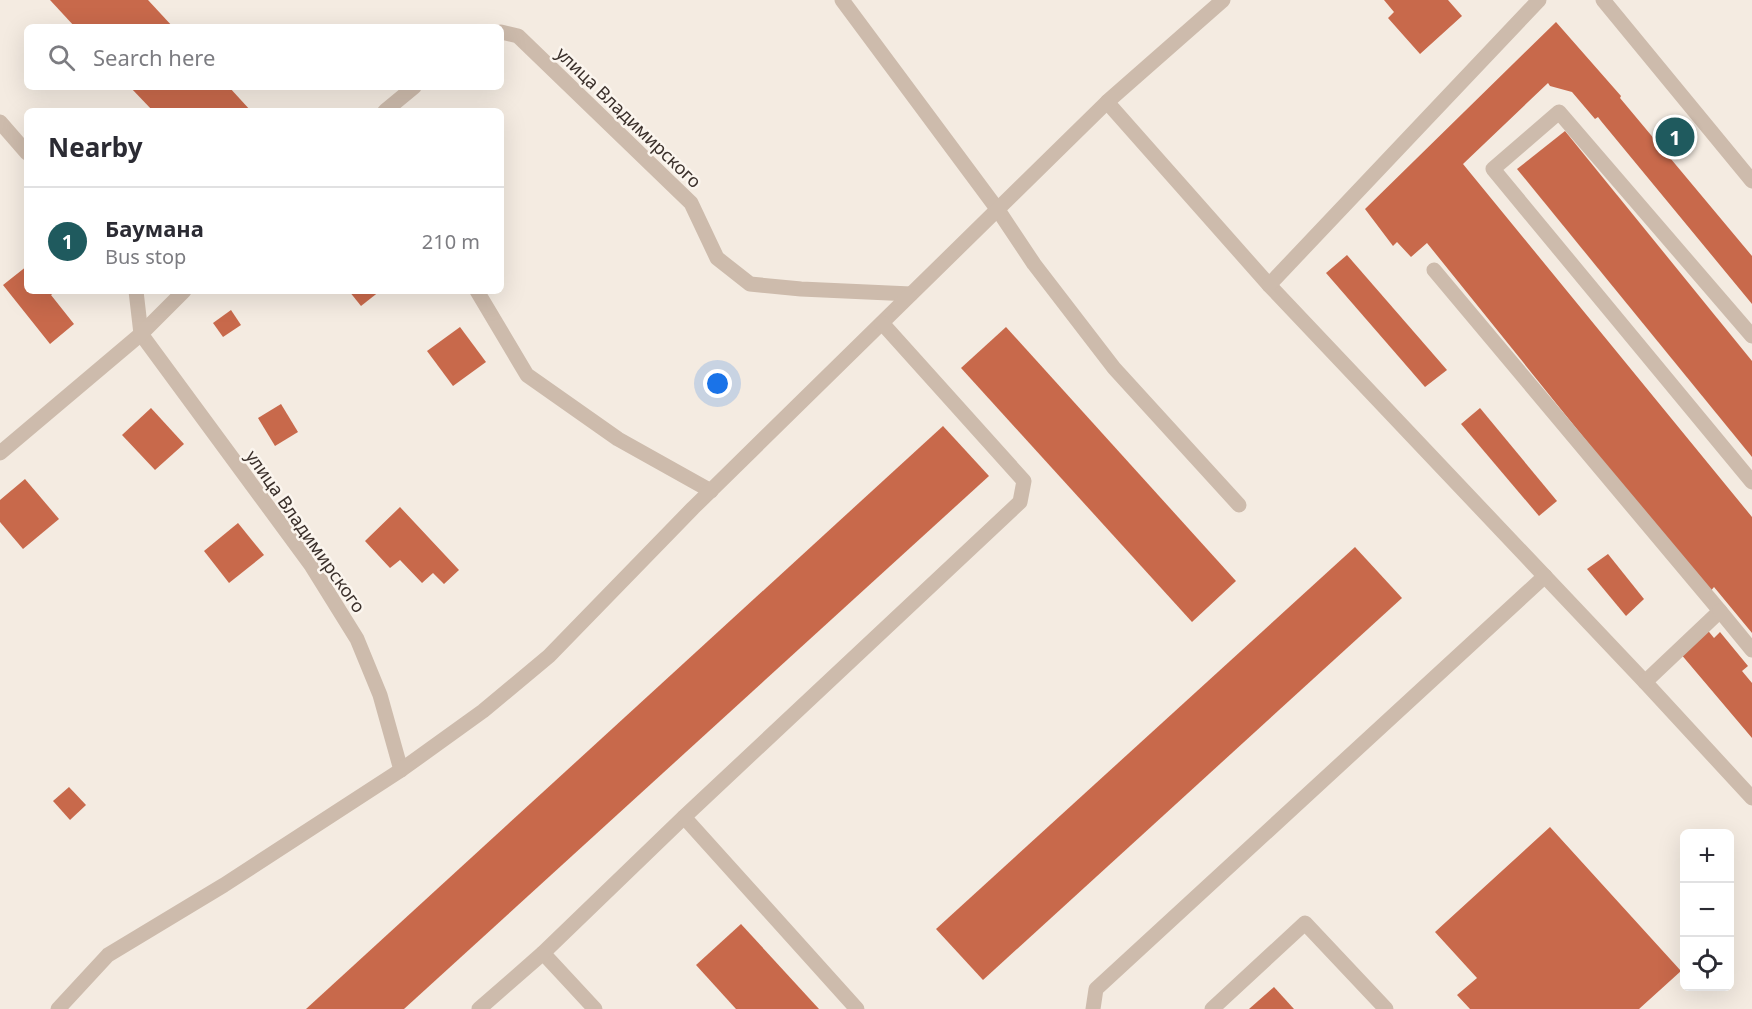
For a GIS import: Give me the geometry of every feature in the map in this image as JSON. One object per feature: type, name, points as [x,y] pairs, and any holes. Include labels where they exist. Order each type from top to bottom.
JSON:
[{"type":"street","points":[[842,0],[998,210],[1034,264],[1114,368],[1239,505]]},
{"type":"street","points":[[58,1009],[108,955],[224,885],[400,770],[483,711],[549,656],[711,490],[1107,102],[1223,0]]},
{"type":"street","points":[[1269,285],[1539,0]]},
{"type":"street","points":[[1604,0],[1752,181]]},
{"type":"street","name":"улица Владимирского","points":[[504,33],[518,36],[691,203],[717,258],[750,284],[801,289],[911,294]]},
{"type":"street","points":[[389,108],[410,90]]},
{"type":"street","points":[[1107,102],[1269,285],[1752,798]]},
{"type":"street","points":[[1752,336],[1559,112],[1493,169],[1752,482]]},
{"type":"street","points":[[0,122],[24,150]]},
{"type":"street","points":[[1434,270],[1752,650]]},
{"type":"street","name":"улица Владимирского","points":[[136,294],[141,334],[310,565],[357,639],[380,695],[400,770]]},
{"type":"street","points":[[0,453],[141,334],[181,294]]},
{"type":"street","points":[[479,294],[526,375],[618,439],[711,490]]},
{"type":"street","points":[[479,1009],[543,953],[684,817],[1020,502],[1024,481],[882,323]]},
{"type":"street","points":[[1094,1009],[1096,989],[1545,576]]},
{"type":"street","points":[[1645,682],[1720,611]]},
{"type":"street","points":[[684,817],[857,1009]]},
{"type":"street","points":[[1212,1009],[1305,923],[1386,1009]]},
{"type":"street","points":[[543,953],[595,1009]]},
{"type":"building","points":[[50,0],[148,0],[170,24],[72,24]]},
{"type":"building","points":[[1384,0],[1448,0],[1462,16],[1420,54],[1388,18],[1394,12]]},
{"type":"building","points":[[1556,22],[1621,96],[1620,98],[1752,256],[1752,304],[1598,117],[1595,119],[1572,92],[1550,86],[1548,83],[1463,164],[1752,517],[1752,633],[1714,587],[1709,593],[1427,243],[1411,257],[1397,242],[1393,246],[1365,209]]},
{"type":"building","points":[[133,90],[232,90],[248,108],[150,108]]},
{"type":"building","points":[[1565,131],[1752,361],[1752,457],[1517,169]]},
{"type":"building","points":[[1347,255],[1447,370],[1425,387],[1326,273]]},
{"type":"building","points":[[24,268],[24,294],[52,294],[74,324],[50,344],[3,285]]},
{"type":"building","points":[[351,294],[376,294],[361,306]]},
{"type":"building","points":[[231,310],[241,325],[223,337],[213,323]]},
{"type":"building","points":[[460,327],[486,362],[453,386],[427,351]]},
{"type":"building","points":[[1006,327],[1236,581],[1192,622],[961,368]]},
{"type":"building","points":[[281,404],[298,432],[275,446],[258,418]]},
{"type":"building","points":[[151,408],[184,444],[155,470],[122,435]]},
{"type":"building","points":[[1480,408],[1557,501],[1539,516],[1461,424]]},
{"type":"building","points":[[943,426],[989,476],[404,1009],[306,1009]]},
{"type":"building","points":[[25,479],[59,519],[23,549],[0,522],[0,500]]},
{"type":"building","points":[[400,507],[459,570],[444,584],[433,573],[422,583],[400,560],[390,568],[365,541]]},
{"type":"building","points":[[238,523],[264,555],[229,583],[204,551]]},
{"type":"building","points":[[1355,547],[1402,598],[983,980],[936,929]]},
{"type":"building","points":[[1608,554],[1644,599],[1626,616],[1587,569]]},
{"type":"building","points":[[1705,627],[1714,638],[1720,632],[1748,666],[1742,671],[1752,683],[1752,738],[1680,653]]},
{"type":"building","points":[[69,787],[86,805],[70,820],[53,801]]},
{"type":"building","points":[[1550,827],[1680,972],[1639,1009],[1470,1009],[1457,995],[1477,978],[1435,932]]},
{"type":"building","points":[[741,924],[819,1009],[736,1009],[696,965]]},
{"type":"building","points":[[1274,987],[1294,1009],[1249,1009]]},
{"type":"place","name":"Баумана","points":[[1675,137]]}]
